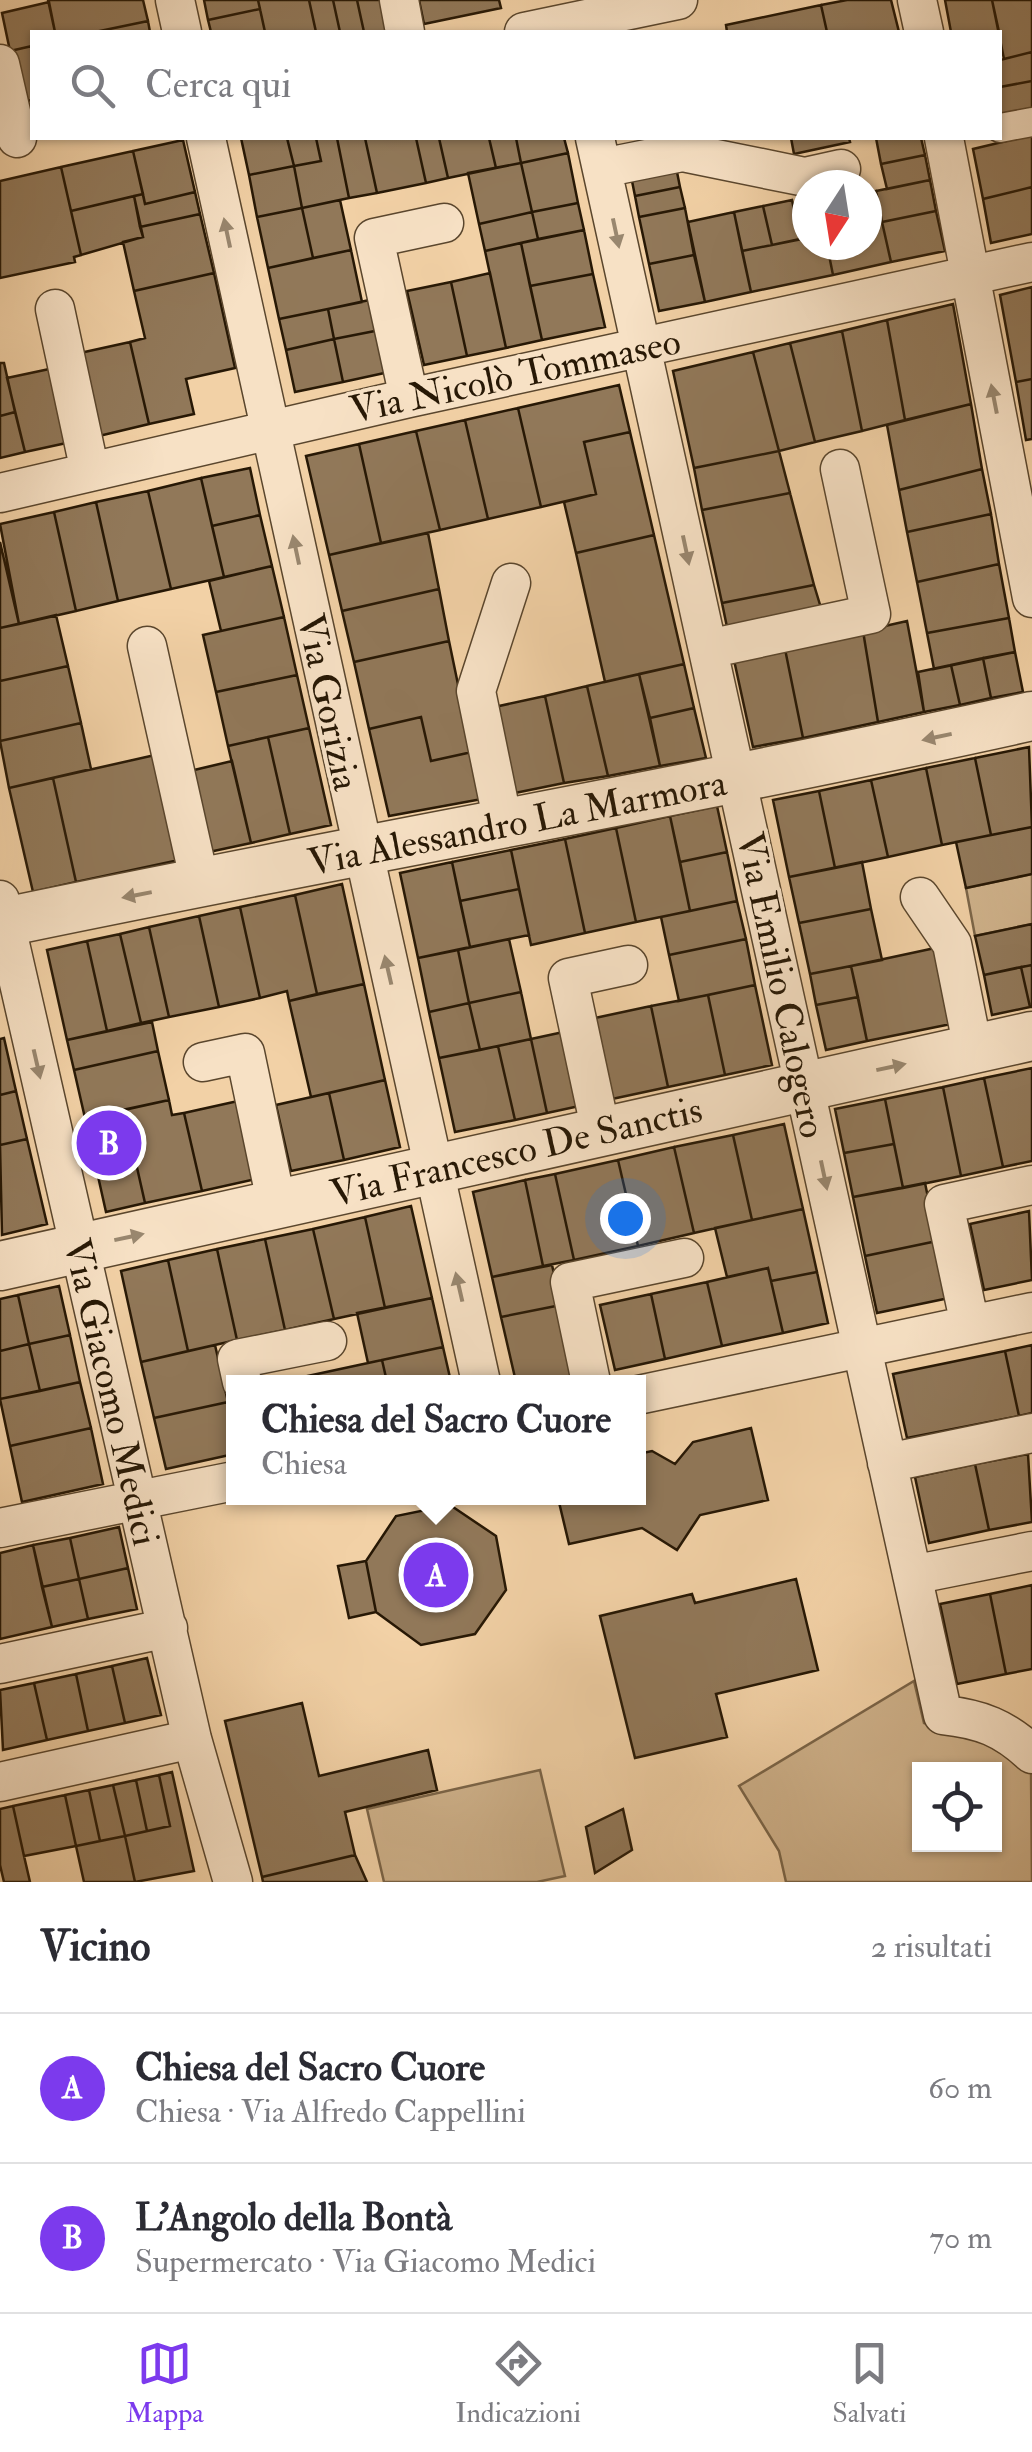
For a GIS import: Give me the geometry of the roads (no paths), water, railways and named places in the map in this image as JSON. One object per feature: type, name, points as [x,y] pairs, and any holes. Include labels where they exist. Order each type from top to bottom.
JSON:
[{"type":"street","points":[[175,0],[182,30]]},
{"type":"street","points":[[399,0],[406,30]]},
{"type":"street","points":[[522,0],[527,30]]},
{"type":"street","points":[[571,28],[678,0]]},
{"type":"street","points":[[918,0],[924,30]]},
{"type":"street","points":[[0,64],[16,138]]},
{"type":"street","points":[[1002,128],[1032,122]]},
{"type":"street","name":"Via Gorizia","points":[[206,140],[479,1375]]},
{"type":"street","points":[[949,140],[970,276],[1032,598]]},
{"type":"street","points":[[599,153],[682,152],[805,177],[840,169]]},
{"type":"street","name":"Via Emilio Calogero","points":[[599,153],[944,1715],[980,1719],[1009,1732],[1032,1754]]},
{"type":"street","points":[[410,398],[374,238],[444,224]]},
{"type":"street","name":"Via Nicolò Tommaseo","points":[[0,493],[410,398],[1032,262]]},
{"type":"street","points":[[55,310],[90,472]]},
{"type":"street","points":[[708,648],[871,614],[840,469]]},
{"type":"street","points":[[502,823],[476,691],[511,583]]},
{"type":"street","points":[[147,646],[200,883]]},
{"type":"street","name":"Via Alessandro La Marmora","points":[[2,915],[200,883],[737,781],[1032,716]]},
{"type":"street","points":[[920,897],[952,944],[973,1048]]},
{"type":"street","name":"Via Giacomo Medici","points":[[2,915],[192,1739],[232,1882]]},
{"type":"street","points":[[602,1132],[568,978],[628,965]]},
{"type":"street","name":"Via Francesco De Sanctis","points":[[0,1266],[1032,1036]]},
{"type":"street","points":[[203,1062],[246,1053],[277,1206]]},
{"type":"street","points":[[970,1325],[944,1204],[1032,1185]]},
{"type":"street","points":[[590,1375],[570,1282],[684,1258]]},
{"type":"street","points":[[646,1393],[1032,1312]]},
{"type":"street","points":[[240,1375],[237,1359],[327,1341]]},
{"type":"street","points":[[887,1463],[1032,1433]]},
{"type":"street","points":[[0,1528],[226,1483]]},
{"type":"street","points":[[912,1575],[1032,1551]]},
{"type":"street","points":[[0,1664],[168,1628]]},
{"type":"street","points":[[0,1782],[192,1739]]},
{"type":"place","name":"L'Angolo della Bontà","points":[[109,1143]]},
{"type":"place","name":"Chiesa del Sacro Cuore","points":[[436,1575]]}]
